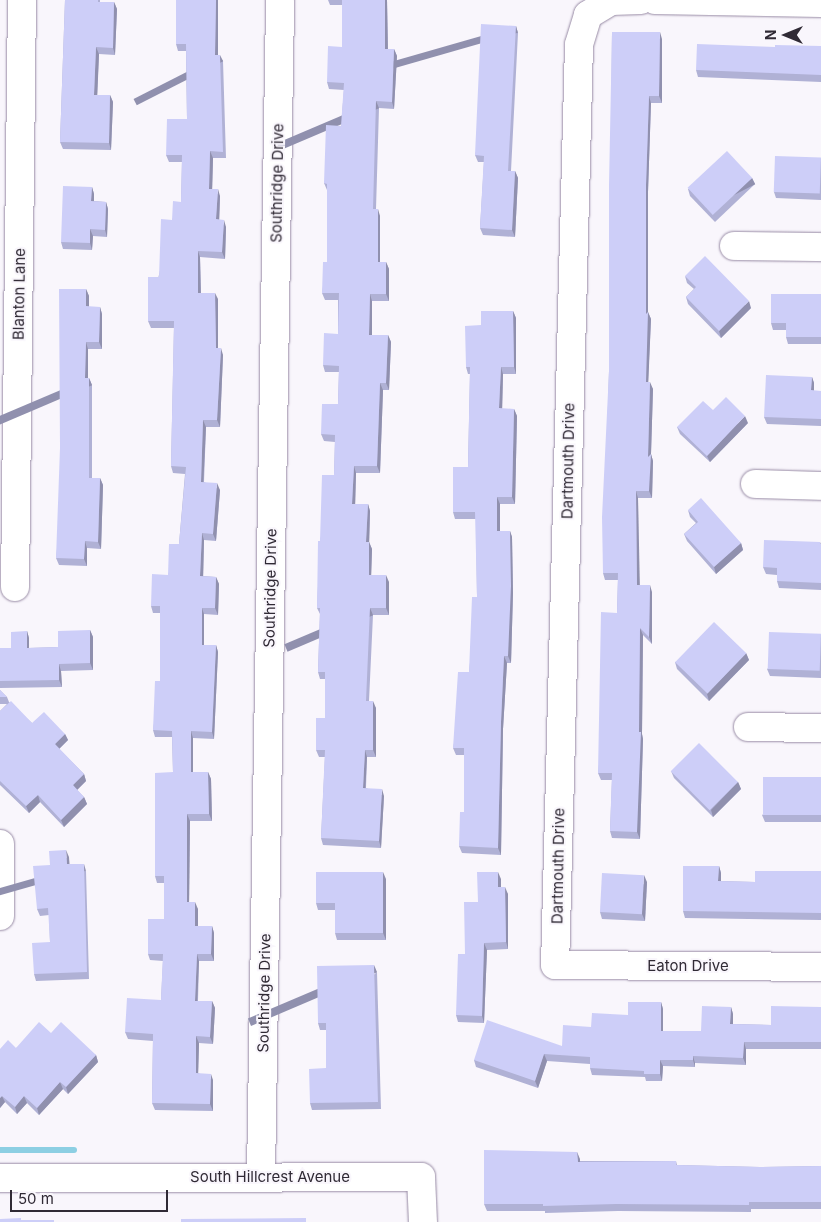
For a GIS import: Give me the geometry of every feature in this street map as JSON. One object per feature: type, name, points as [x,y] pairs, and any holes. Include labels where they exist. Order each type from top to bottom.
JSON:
[{"type":"street","name":"Blanton Lane","points":[[16,587],[22,0]]},
{"type":"street","name":"Southridge Drive","points":[[261,1176],[280,0]]},
{"type":"street","name":"Dartmouth Drive","points":[[555,965],[579,45],[588,15],[612,1],[641,0]]},
{"type":"street","points":[[655,0],[821,4]]},
{"type":"street","points":[[734,246],[821,247]]},
{"type":"street","points":[[754,484],[821,486]]},
{"type":"street","points":[[748,727],[821,728]]},
{"type":"street","points":[[0,844],[0,916]]},
{"type":"street","name":"Eaton Drive","points":[[555,965],[821,967]]},
{"type":"street","name":"South Hillcrest Avenue","points":[[0,1178],[421,1177],[423,1222]]},
{"type":"building","points":[[65,0],[114,2],[113,48],[96,47],[94,95],[110,95],[109,143],[60,142]]},
{"type":"building","points":[[176,0],[216,0],[215,55],[220,55],[223,152],[210,151],[209,189],[218,189],[216,219],[224,220],[222,252],[198,251],[198,293],[215,293],[216,348],[221,348],[217,420],[203,420],[201,482],[217,483],[213,534],[202,533],[200,576],[216,577],[215,608],[202,608],[202,645],[216,645],[212,732],[191,731],[191,772],[208,772],[209,814],[187,814],[187,902],[195,902],[195,926],[212,926],[211,954],[197,954],[195,1001],[212,1001],[210,1037],[196,1036],[196,1073],[211,1074],[210,1104],[152,1103],[153,1034],[125,1032],[127,998],[161,1000],[163,954],[148,954],[148,919],[164,919],[164,876],[155,876],[155,773],[173,772],[172,731],[153,730],[155,681],[160,681],[160,606],[151,606],[152,574],[168,575],[169,544],[179,544],[186,467],[171,466],[174,321],[148,321],[148,277],[159,277],[161,219],[172,220],[173,201],[181,202],[182,155],[166,155],[167,119],[187,119],[186,44],[176,44]]},
{"type":"building","points":[[342,0],[385,0],[385,49],[394,49],[392,102],[376,101],[373,209],[378,209],[378,262],[386,262],[386,294],[370,294],[369,335],[388,335],[386,383],[380,383],[377,466],[354,466],[352,504],[368,504],[366,542],[369,542],[369,575],[386,575],[386,608],[370,608],[366,701],[373,701],[373,750],[365,750],[363,788],[382,789],[379,841],[321,838],[325,750],[316,750],[316,718],[325,718],[325,672],[318,672],[320,608],[317,608],[318,541],[320,541],[322,475],[334,475],[335,435],[321,434],[322,404],[338,404],[339,366],[323,365],[324,333],[338,334],[339,293],[322,293],[323,262],[327,262],[327,184],[324,183],[326,125],[341,126],[344,83],[327,82],[328,46],[342,47]]},
{"type":"building","points":[[481,24],[516,26],[508,171],[515,171],[512,230],[480,228],[484,156],[475,155]]},
{"type":"building","points":[[612,32],[660,32],[659,96],[649,96],[646,185],[646,314],[648,312],[646,382],[650,382],[648,457],[651,454],[649,491],[636,491],[637,585],[650,585],[649,637],[640,628],[639,732],[641,732],[637,832],[610,831],[612,773],[598,773],[601,612],[617,613],[618,573],[603,573],[602,517],[609,371],[609,185]]},
{"type":"building","points":[[697,44],[775,47],[775,45],[821,46],[821,75],[696,70]]},
{"type":"building","points":[[727,151],[752,178],[713,215],[688,188]]},
{"type":"building","points":[[775,156],[821,158],[820,194],[774,192]]},
{"type":"building","points":[[63,186],[92,187],[91,201],[106,202],[105,230],[90,229],[90,243],[61,242]]},
{"type":"building","points":[[705,256],[749,301],[719,331],[686,297],[696,287],[685,276]]},
{"type":"building","points":[[59,289],[86,289],[86,306],[100,307],[99,342],[86,342],[85,378],[89,378],[89,478],[100,478],[98,542],[85,541],[84,559],[56,558],[60,448]]},
{"type":"building","points":[[771,294],[821,294],[821,337],[786,337],[786,323],[771,323]]},
{"type":"building","points":[[481,311],[513,311],[514,367],[501,367],[499,408],[514,409],[512,497],[497,497],[497,531],[510,531],[511,586],[508,656],[504,656],[498,848],[459,846],[460,812],[464,812],[464,748],[453,748],[458,672],[469,672],[472,597],[477,597],[475,512],[453,512],[453,467],[468,467],[470,367],[466,367],[465,326],[481,325]]},
{"type":"building","points":[[766,375],[812,377],[811,390],[821,391],[821,419],[764,417]]},
{"type":"building","points":[[726,397],[745,416],[707,456],[677,427],[703,401],[713,410]]},
{"type":"building","points":[[701,498],[741,543],[714,567],[684,534],[698,522],[688,510]]},
{"type":"building","points":[[764,540],[820,542],[821,583],[777,581],[777,568],[763,567]]},
{"type":"building","points":[[714,622],[746,653],[707,694],[675,662]]},
{"type":"building","points":[[90,630],[90,663],[59,664],[59,680],[0,681],[0,648],[11,648],[11,632],[27,631],[27,648],[58,647],[58,631]]},
{"type":"building","points":[[769,632],[821,634],[820,671],[768,669]]},
{"type":"building","points":[[0,690],[7,697],[0,697]]},
{"type":"building","points":[[11,701],[32,723],[44,712],[65,734],[55,744],[84,774],[73,785],[84,797],[61,820],[38,795],[26,806],[0,781],[0,711]]},
{"type":"building","points":[[699,743],[738,782],[710,810],[671,771]]},
{"type":"building","points":[[763,777],[821,777],[821,815],[763,815]]},
{"type":"building","points":[[66,850],[67,864],[84,864],[87,972],[34,974],[32,943],[50,942],[48,908],[37,909],[33,866],[50,865],[49,851]]},
{"type":"building","points":[[683,866],[719,866],[718,881],[755,882],[755,871],[821,871],[821,913],[683,911]]},
{"type":"building","points":[[316,872],[383,872],[383,933],[335,933],[335,903],[316,903]]},
{"type":"building","points":[[477,872],[498,872],[498,887],[505,887],[506,942],[484,943],[482,1016],[456,1015],[458,954],[465,954],[464,902],[478,902]]},
{"type":"building","points":[[602,873],[644,875],[642,914],[600,912]]},
{"type":"building","points":[[374,965],[378,1102],[310,1103],[309,1069],[326,1068],[326,1023],[318,1023],[317,966]]},
{"type":"building","points":[[628,1002],[661,1002],[661,1031],[701,1031],[702,1006],[731,1007],[730,1024],[771,1025],[771,1006],[821,1007],[821,1042],[744,1042],[743,1058],[693,1056],[693,1060],[660,1060],[660,1074],[644,1074],[644,1071],[590,1068],[590,1057],[544,1054],[535,1081],[474,1060],[487,1020],[562,1046],[563,1025],[591,1027],[592,1013],[628,1015]]},
{"type":"building","points":[[39,1022],[51,1033],[61,1022],[96,1055],[66,1087],[60,1082],[37,1108],[24,1096],[15,1107],[2,1096],[0,1098],[0,1049],[8,1040],[16,1048]]},
{"type":"building","points":[[484,1150],[577,1152],[578,1162],[676,1161],[676,1165],[821,1166],[821,1202],[749,1202],[749,1205],[616,1204],[543,1206],[543,1204],[484,1204]]},
{"type":"building","points":[[21,1218],[21,1220],[54,1220],[54,1222],[0,1222],[0,1219]]},
{"type":"building","points":[[306,1218],[306,1222],[181,1222],[181,1219]]},
{"type":"waterway","points":[[0,1150],[74,1150]]}]
